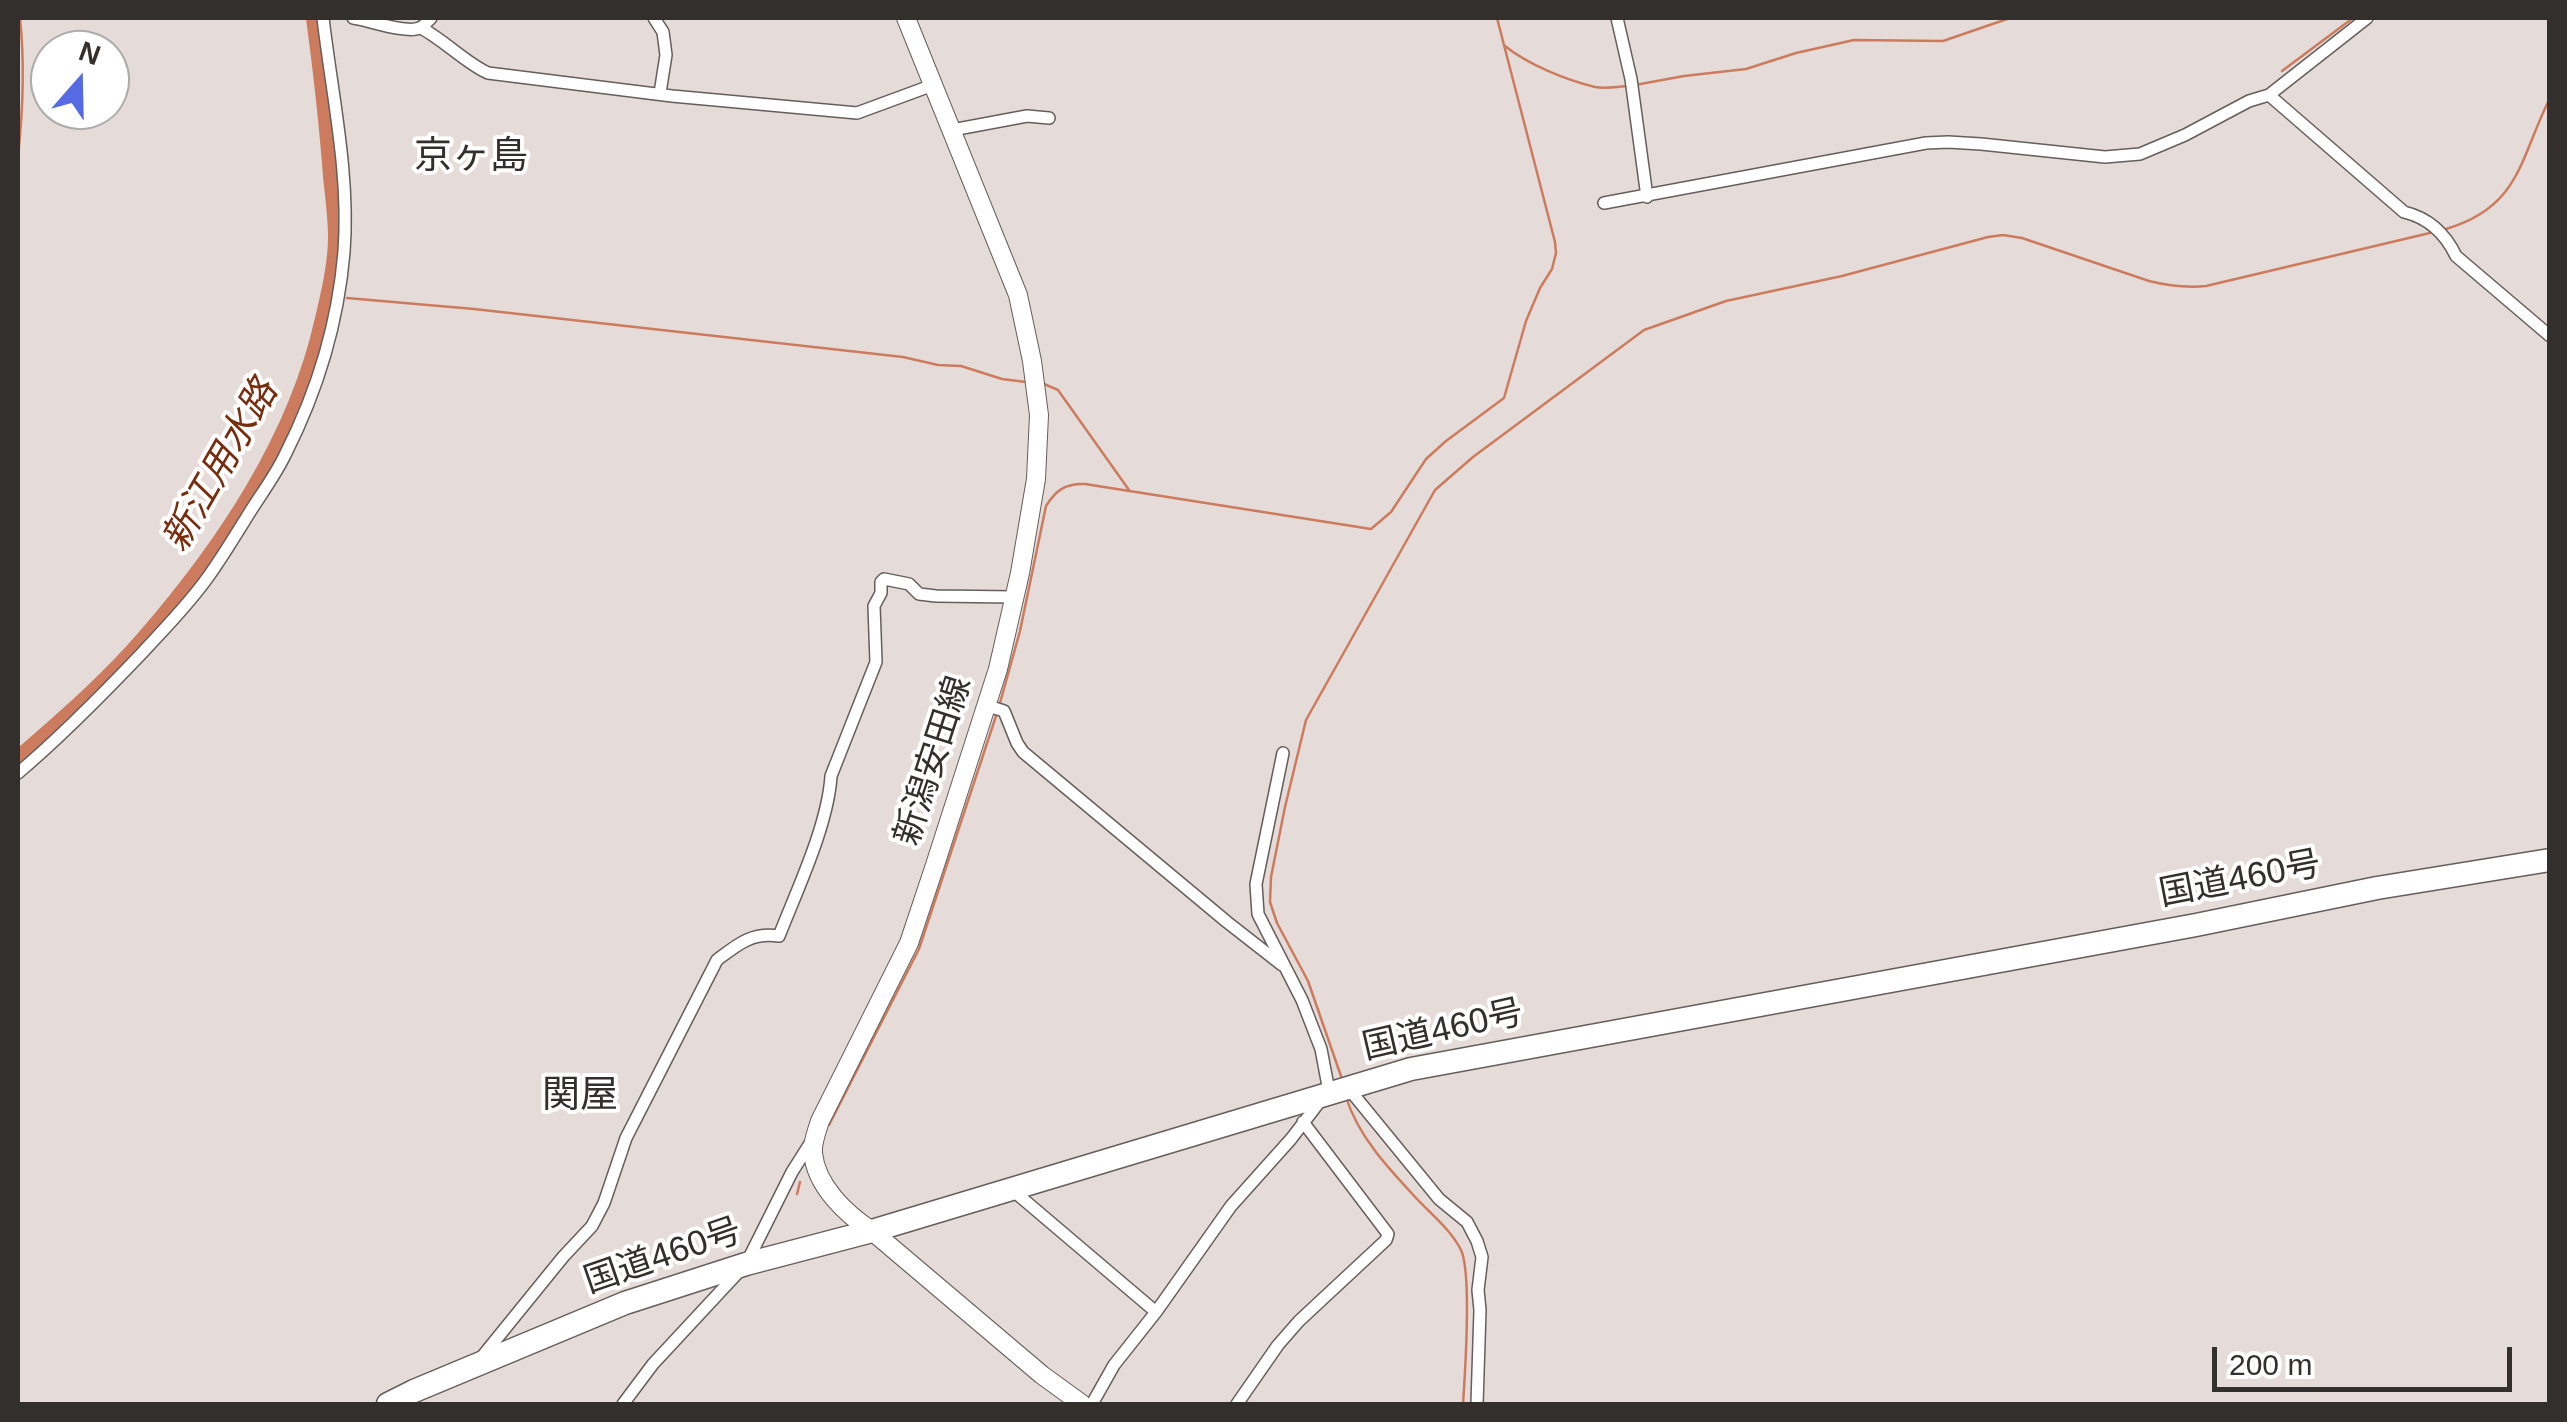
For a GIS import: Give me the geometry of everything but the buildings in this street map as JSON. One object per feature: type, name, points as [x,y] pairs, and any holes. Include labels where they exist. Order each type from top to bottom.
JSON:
[{"type":"highway","name":"国道460号","points":[[388,1404],[625,1302],[1410,1069],[2378,888],[2550,860]]},
{"type":"main road","name":"新潟安田線","points":[[815,1137],[836,1086],[909,942],[988,706],[1020,574],[1036,479],[1039,415],[1018,295],[906,18]]},
{"type":"main road","points":[[815,1137],[813,1152],[823,1184],[853,1219],[1082,1404]]},
{"type":"street","points":[[18,773],[101,696],[186,606],[267,487],[303,416],[325,359],[344,250],[337,122],[324,18]]},
{"type":"street","points":[[353,18],[405,31],[421,28],[432,18]]},
{"type":"street","points":[[654,18],[663,32],[666,54],[660,93]]},
{"type":"street","points":[[1617,18],[1631,79],[1647,196]]},
{"type":"street","points":[[1604,203],[1926,143],[1981,144],[2105,157],[2140,154],[2269,95],[2367,18]]},
{"type":"street","points":[[421,28],[488,73],[660,93],[857,113],[933,85]]},
{"type":"street","points":[[2269,95],[2404,212],[2422,216],[2445,237],[2456,256],[2550,336]]},
{"type":"street","points":[[952,130],[1027,116],[1049,118]]},
{"type":"street","points":[[476,1365],[592,1226],[626,1138],[717,960],[740,942],[763,934],[779,936],[809,861],[830,792],[830,776],[876,662],[874,606],[881,593],[881,582],[889,578],[909,584],[919,594],[936,596],[1014,597]]},
{"type":"street","points":[[988,706],[1004,712],[1023,752],[1285,967]]},
{"type":"street","points":[[1283,753],[1256,884],[1258,914],[1302,1000],[1321,1049],[1328,1086],[1439,1199],[1467,1222],[1477,1241],[1482,1265],[1478,1290],[1477,1404]]},
{"type":"street","points":[[1092,1404],[1114,1365],[1231,1206],[1303,1122],[1335,1093]]},
{"type":"street","points":[[1237,1404],[1299,1321],[1388,1234],[1303,1122]]},
{"type":"street","points":[[623,1404],[653,1364],[746,1264],[792,1172],[815,1137]]},
{"type":"street","points":[[1010,1188],[1156,1312]]},
{"type":"waterway","points":[[18,157],[23,88],[20,18]]},
{"type":"waterway","name":"新江用水路","points":[[18,760],[114,672],[174,605],[254,490],[296,407],[324,319],[337,247],[315,18]]},
{"type":"waterway","points":[[1000,703],[1020,631],[1046,506],[1062,489],[1085,484],[1371,529],[1391,512],[1426,459],[1504,398],[1526,321],[1556,253],[1497,18]]},
{"type":"waterway","points":[[1635,85],[1746,69],[1854,40],[1943,41],[2010,18]]},
{"type":"waterway","points":[[2282,71],[2353,18]]},
{"type":"waterway","points":[[1505,46],[1535,65],[1572,80],[1599,88],[1627,86]]},
{"type":"waterway","points":[[2446,229],[2490,208],[2504,193],[2524,160],[2550,98]]},
{"type":"waterway","points":[[1342,1079],[1308,981],[1270,902],[1285,807],[1306,720],[1435,490],[1473,457],[1644,330],[1726,301],[1842,276],[1988,237],[2022,238],[2149,281],[2191,287],[2434,232]]},
{"type":"waterway","points":[[347,298],[903,357],[1026,382]]},
{"type":"waterway","points":[[1044,384],[1058,390],[1129,490]]},
{"type":"waterway","points":[[829,1125],[919,949],[996,716]]},
{"type":"waterway","points":[[1346,1097],[1375,1151],[1461,1250],[1467,1301],[1463,1404]]},
{"type":"waterway","points":[[797,1194],[800,1182]]},
{"type":"district","name":"京ヶ島","points":[[471,158]]},
{"type":"district","name":"関屋","points":[[580,1097]]}]
